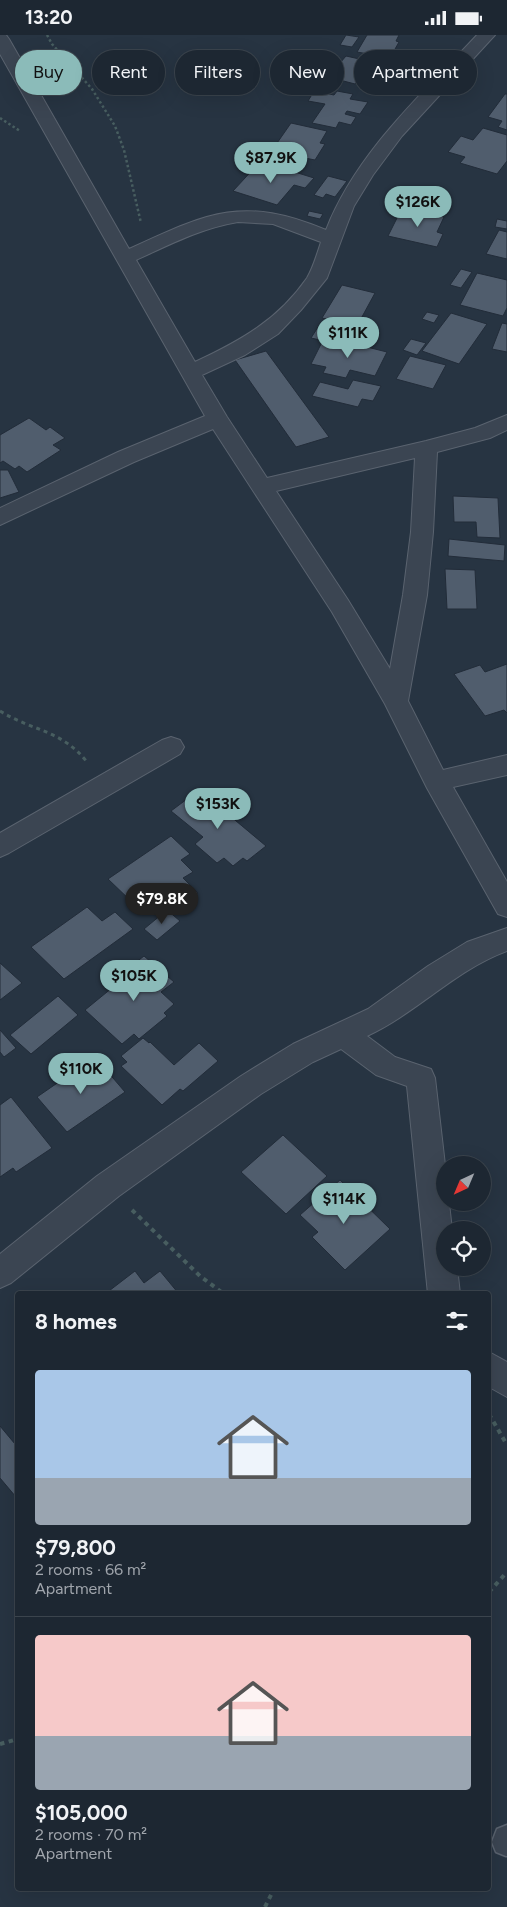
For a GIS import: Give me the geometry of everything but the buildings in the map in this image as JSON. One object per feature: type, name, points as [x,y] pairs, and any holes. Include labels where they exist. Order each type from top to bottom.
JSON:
[{"type":"street","points":[[190,372],[238,350],[271,329],[294,306],[317,278],[345,206],[370,167],[396,132],[486,35]]},
{"type":"street","points":[[0,39],[217,419],[340,606],[396,701],[436,781],[507,906]]},
{"type":"street","points":[[125,259],[206,223],[229,216],[257,216],[290,223],[332,240]]},
{"type":"street","points":[[0,517],[126,457],[217,419]]},
{"type":"street","points":[[260,487],[426,448],[482,433],[507,422]]},
{"type":"street","points":[[396,701],[415,595],[422,533],[426,448]]},
{"type":"street","points":[[0,846],[171,747]]},
{"type":"street","points":[[436,781],[507,765]]},
{"type":"street","points":[[0,1273],[108,1186],[251,1085],[304,1053],[378,1018],[438,974],[477,951],[507,939]]},
{"type":"street","points":[[344,1035],[386,1066],[421,1078],[444,1291]]},
{"type":"street","points":[[491,1369],[507,1381]]},
{"type":"path","points":[[47,35],[52,44],[100,98],[111,116],[122,141],[139,218],[149,248]]},
{"type":"path","points":[[0,711],[18,723],[58,735],[73,744],[83,755],[102,786]]},
{"type":"path","points":[[108,1186],[200,1276],[220,1291]]},
{"type":"path","points":[[491,1417],[507,1445]]},
{"type":"path","points":[[491,1590],[507,1572]]},
{"type":"path","points":[[0,1744],[15,1740]]},
{"type":"path","points":[[265,1907],[273,1891]]}]
